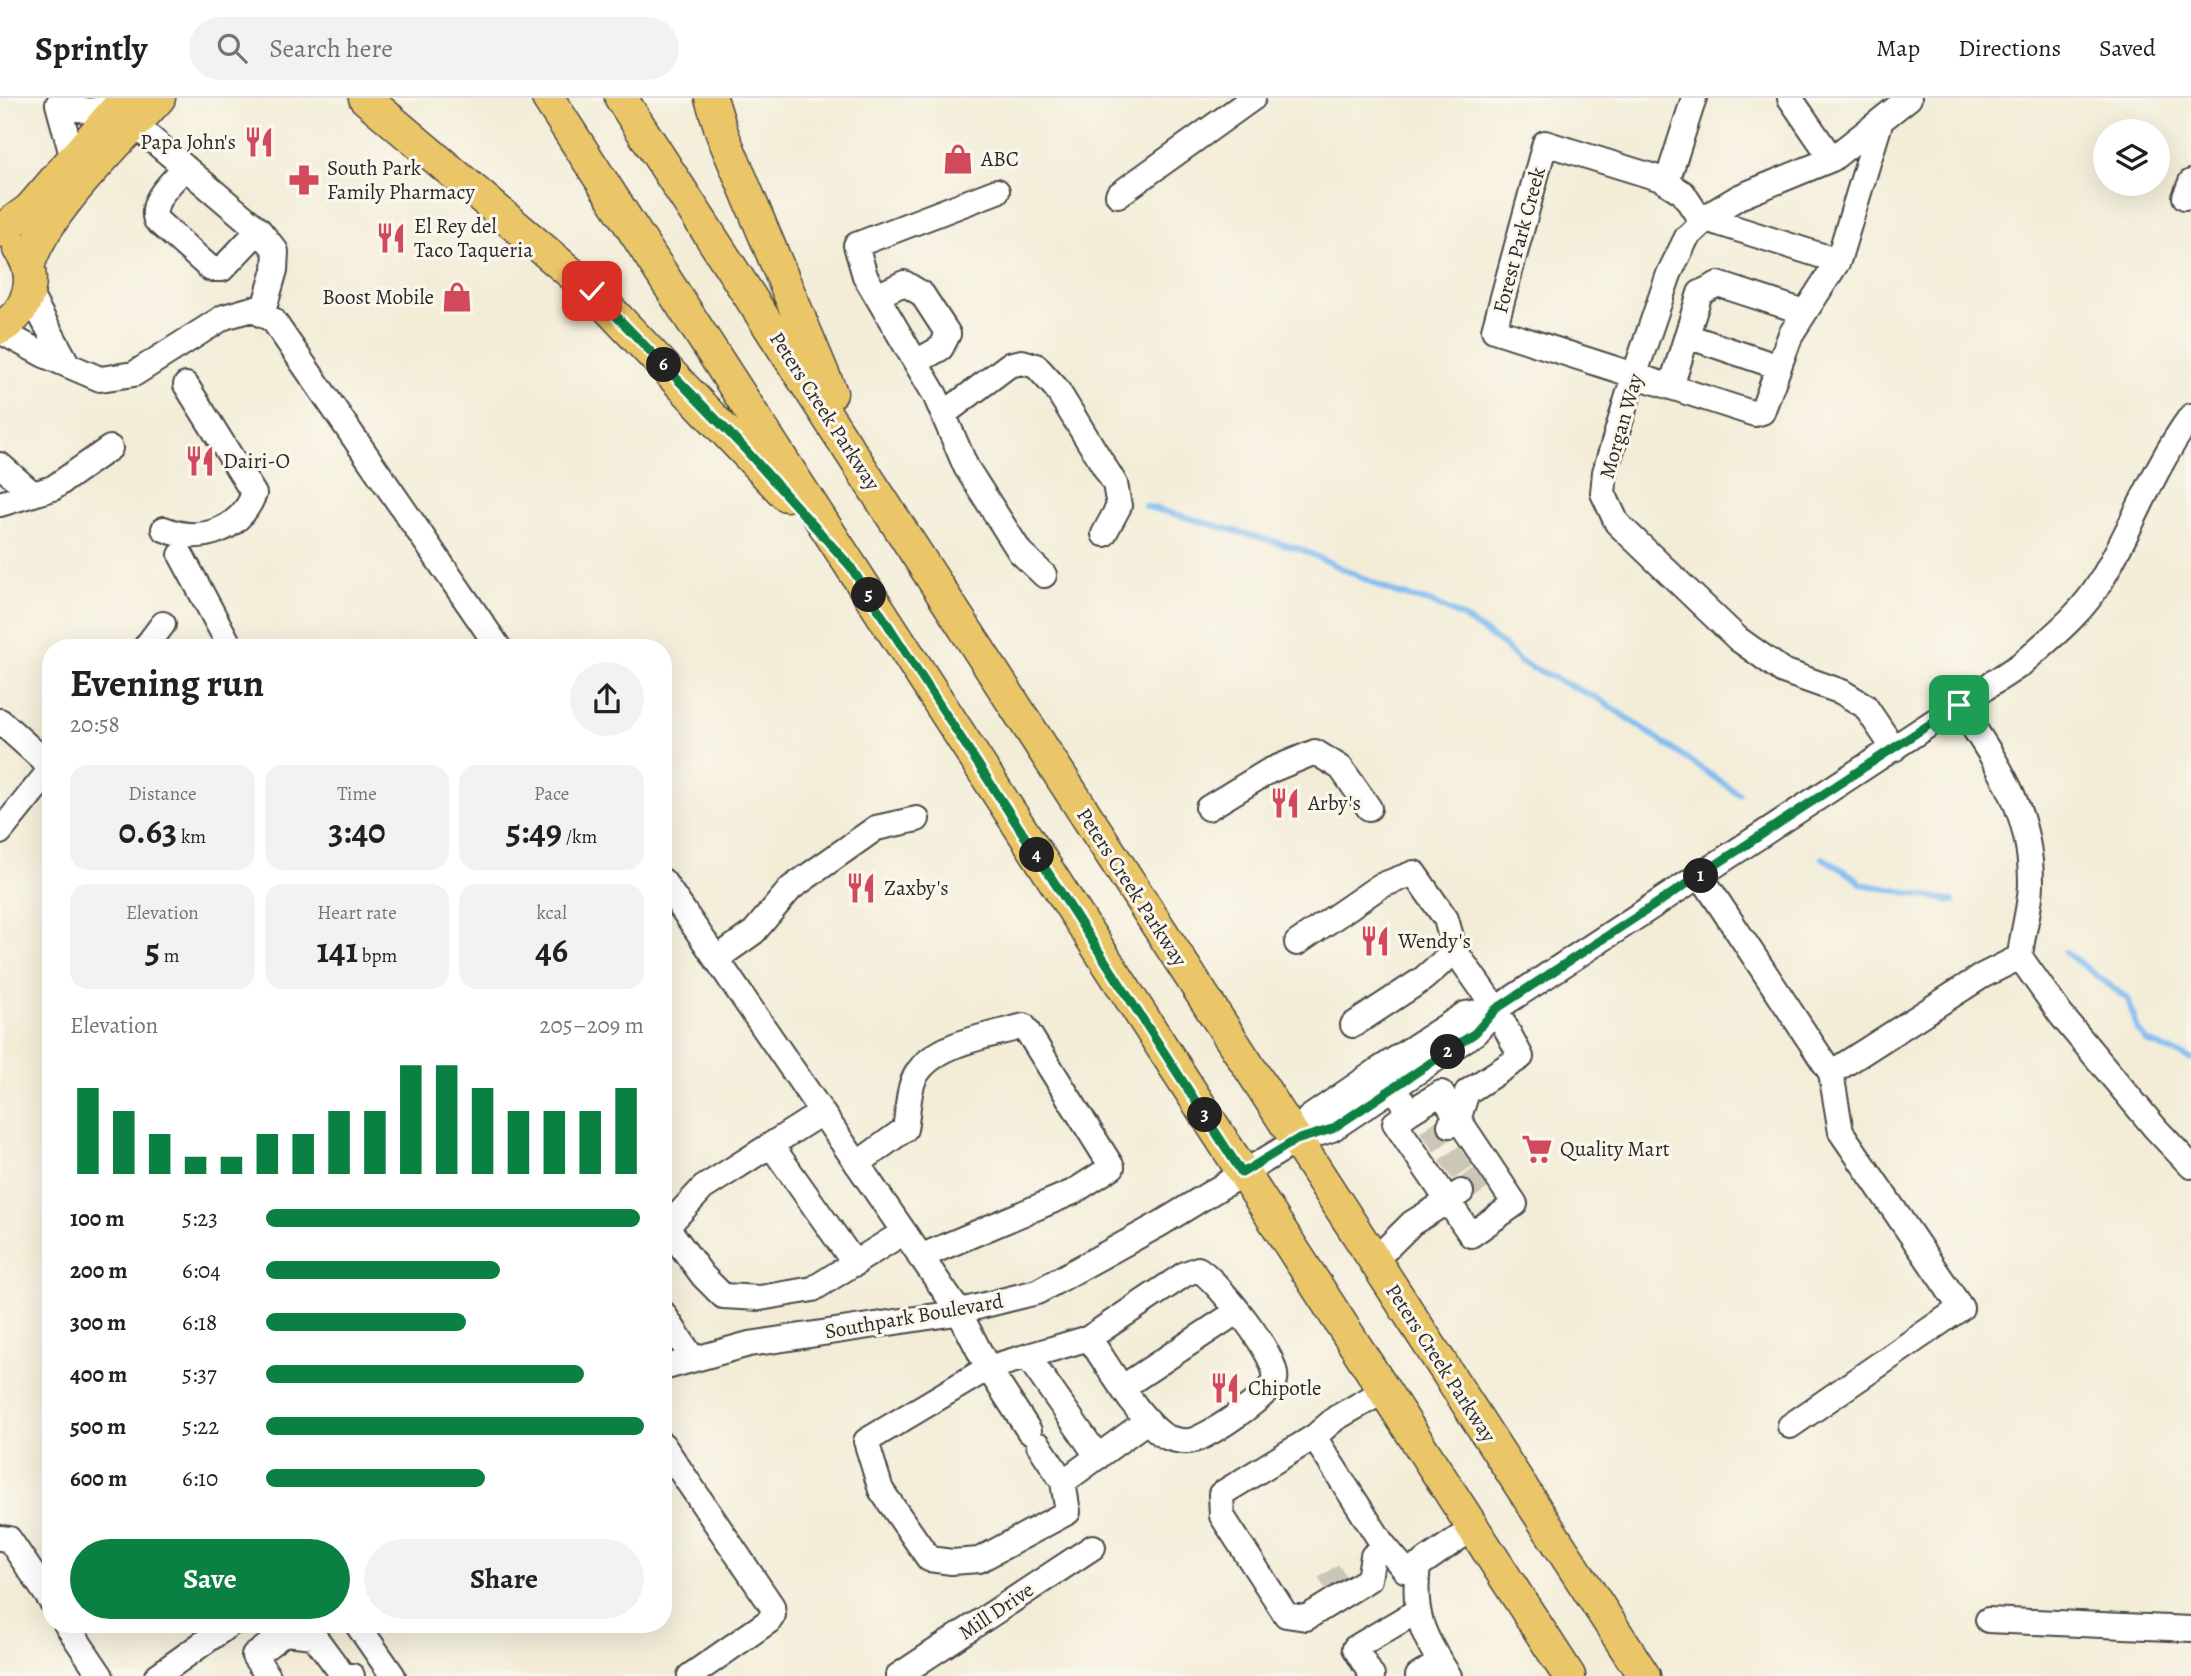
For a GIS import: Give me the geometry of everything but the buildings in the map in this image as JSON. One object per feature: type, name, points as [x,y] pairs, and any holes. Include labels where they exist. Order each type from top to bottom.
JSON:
[{"type":"main road","points":[[29,280],[15,244],[0,232],[30,209],[74,159],[127,109],[159,98]]},
{"type":"main road","points":[[365,98],[592,291],[743,447],[850,566]]},
{"type":"main road","points":[[548,98],[1569,1676]]},
{"type":"main road","name":"Peters Creek Parkway","points":[[621,98],[1644,1676]]},
{"type":"main road","points":[[711,98],[723,135],[818,364],[874,487]]},
{"type":"main road","points":[[0,329],[16,316],[29,280],[34,246],[127,109]]},
{"type":"street","points":[[1118,195],[1253,98]]},
{"type":"street","points":[[1667,182],[1694,98]]},
{"type":"street","points":[[1790,98],[1832,159]]},
{"type":"street","name":"Morgan Way","points":[[1894,749],[1865,706],[1842,692],[1766,661],[1738,639],[1617,523],[1603,493],[1605,472],[1634,376],[1677,256],[1688,237],[1704,220],[1739,197],[1832,159],[1909,98]]},
{"type":"street","points":[[74,159],[58,104],[89,111],[127,109],[185,167],[259,230],[276,251],[275,270],[262,315]]},
{"type":"street","points":[[1634,376],[1755,414],[1762,412],[1791,334],[1838,261],[1881,120]]},
{"type":"street","name":"Forest Park Creek","points":[[1634,376],[1494,330],[1545,143],[1667,182],[1683,193],[1704,220]]},
{"type":"street","points":[[185,167],[155,203],[153,212],[156,220],[211,269],[222,269],[259,230]]},
{"type":"street","points":[[997,191],[856,245],[865,276],[945,413],[966,467],[1020,552],[1044,575]]},
{"type":"street","points":[[1704,220],[1838,261]]},
{"type":"street","points":[[29,280],[68,365]]},
{"type":"street","points":[[877,296],[904,283],[914,286],[948,334],[941,348],[916,362]]},
{"type":"street","points":[[1671,387],[1700,293],[1718,284],[1804,312]]},
{"type":"street","points":[[0,329],[100,379],[134,374],[223,317],[252,309],[273,320],[493,639]]},
{"type":"street","points":[[1687,336],[1779,367]]},
{"type":"street","points":[[945,413],[1009,365],[1022,362],[1036,366],[1056,388],[1115,484],[1119,506],[1104,534]]},
{"type":"street","points":[[164,529],[183,537],[215,534],[247,512],[254,494],[210,418],[186,385]]},
{"type":"street","name":"Southpark Boulevard","points":[[672,1365],[749,1345],[959,1312],[1037,1292],[1160,1224],[1296,1140],[1332,1129],[1475,1033],[1496,1009],[2020,665],[2076,615],[2101,582],[2167,449],[2191,416]]},
{"type":"street","points":[[0,504],[53,488],[110,448]]},
{"type":"street","points":[[0,465],[33,494]]},
{"type":"street","points":[[181,555],[225,639]]},
{"type":"street","points":[[152,639],[163,624]]},
{"type":"street","points":[[1959,705],[2015,795],[2029,845],[2031,885],[2020,957],[2061,1015],[2155,1129],[2191,1166]]},
{"type":"street","points":[[0,721],[42,760]]},
{"type":"street","points":[[1208,808],[1269,771],[1315,752],[1341,768],[1369,808]]},
{"type":"street","points":[[0,832],[42,779]]},
{"type":"street","points":[[716,959],[754,932],[792,888],[876,828],[917,819]]},
{"type":"street","points":[[1297,943],[1380,886],[1413,873],[1446,919],[1455,951],[1496,1009],[1521,1057],[1467,1093],[1454,1123]]},
{"type":"street","points":[[1701,876],[1831,1073],[1841,1132],[1961,1308],[1790,1426]]},
{"type":"street","points":[[672,894],[959,1312],[988,1368],[1063,1482],[1069,1512],[979,1560],[952,1562],[929,1559],[881,1490],[866,1441],[988,1368],[1089,1338],[1185,1274],[1198,1269],[1211,1277],[1238,1311],[1274,1365],[1275,1380],[1267,1393],[1190,1442],[1165,1437],[1148,1420],[1089,1338]]},
{"type":"street","points":[[1353,1025],[1423,979],[1455,951]]},
{"type":"street","points":[[1831,1073],[1982,976],[2020,957]]},
{"type":"street","name":"Southpark Boulevard","points":[[1296,1140],[1309,1118],[1380,1069],[1465,1014],[1496,1009]]},
{"type":"street","points":[[856,1164],[905,1129],[915,1076],[933,1058],[961,1044],[1024,1026],[1112,1167],[1073,1192],[920,1257]]},
{"type":"street","points":[[1394,1088],[1410,1112]]},
{"type":"street","points":[[1441,1093],[1454,1123],[1488,1174],[1516,1204],[1471,1235],[1455,1196],[1421,1146],[1395,1123],[1410,1112],[1441,1093]]},
{"type":"street","points":[[672,1222],[704,1188],[821,1113]]},
{"type":"street","points":[[771,1145],[855,1264]]},
{"type":"street","points":[[1374,1261],[1412,1223],[1455,1196]]},
{"type":"street","points":[[672,1238],[723,1296],[760,1298],[813,1289],[904,1232]]},
{"type":"street","points":[[1123,1387],[1238,1311]]},
{"type":"street","points":[[672,1326],[693,1359]]},
{"type":"street","points":[[1028,1357],[1098,1457]]},
{"type":"street","points":[[1314,1437],[1370,1558],[1369,1579],[1306,1618],[1286,1615],[1222,1516],[1221,1494],[1314,1437],[1336,1418],[1384,1391]]},
{"type":"street","points":[[1063,1482],[1148,1420]]},
{"type":"street","points":[[672,1458],[772,1606],[773,1615],[769,1621],[690,1676]]},
{"type":"street","points":[[1370,1558],[1405,1570],[1418,1566],[1473,1528]]},
{"type":"street","points":[[0,1538],[9,1539],[42,1588]]},
{"type":"street","name":"Mill Drive","points":[[898,1676],[1093,1546]]},
{"type":"street","points":[[1418,1566],[1415,1590],[1423,1637],[1445,1669],[1418,1676]]},
{"type":"street","points":[[1286,1615],[1325,1588]]},
{"type":"street","points":[[1372,1676],[1355,1648],[1418,1611]]},
{"type":"street","points":[[1988,1620],[2191,1629]]},
{"type":"street","points":[[72,1633],[102,1676]]},
{"type":"street","points":[[157,1676],[184,1668],[221,1633]]},
{"type":"street","points":[[268,1676],[254,1656],[277,1633]]},
{"type":"street","points":[[302,1633],[314,1636],[345,1675]]},
{"type":"street","points":[[364,1633],[393,1676]]},
{"type":"waterway","points":[[1145,506],[1300,549],[1395,593],[1433,603],[1464,618],[1504,646],[1520,662],[1599,699],[1739,794]]},
{"type":"waterway","points":[[1823,858],[1856,878],[1861,884],[1953,901]]},
{"type":"waterway","points":[[2065,952],[2128,999],[2138,1030],[2148,1042],[2191,1059]]},
{"type":"tunnel","points":[[1427,1142],[1449,1126]]},
{"type":"tunnel","points":[[1446,1170],[1470,1153]]},
{"type":"tunnel","points":[[1461,1192],[1483,1177]]},
{"type":"tunnel","points":[[1325,1588],[1353,1569]]},
{"type":"place","name":"Papa John's","points":[[259,142]]},
{"type":"place","name":"ABC","points":[[958,159]]},
{"type":"place","name":"South Park Family Pharmacy","points":[[304,180]]},
{"type":"place","name":"El Rey del Taco Taqueria","points":[[391,238]]},
{"type":"place","name":"Boost Mobile","points":[[457,297]]},
{"type":"place","name":"Dairi-O","points":[[200,461]]},
{"type":"place","name":"Arby's","points":[[1285,803]]},
{"type":"place","name":"Zaxby's","points":[[861,888]]},
{"type":"place","name":"Wendy's","points":[[1375,941]]},
{"type":"place","name":"Quality Mart","points":[[1537,1149]]},
{"type":"place","name":"Chipotle","points":[[1225,1388]]},
{"type":"route","points":[[592,291],[743,447],[850,566],[1242,1173],[1296,1140],[1332,1129],[1475,1033],[1496,1009],[1959,705]]}]
